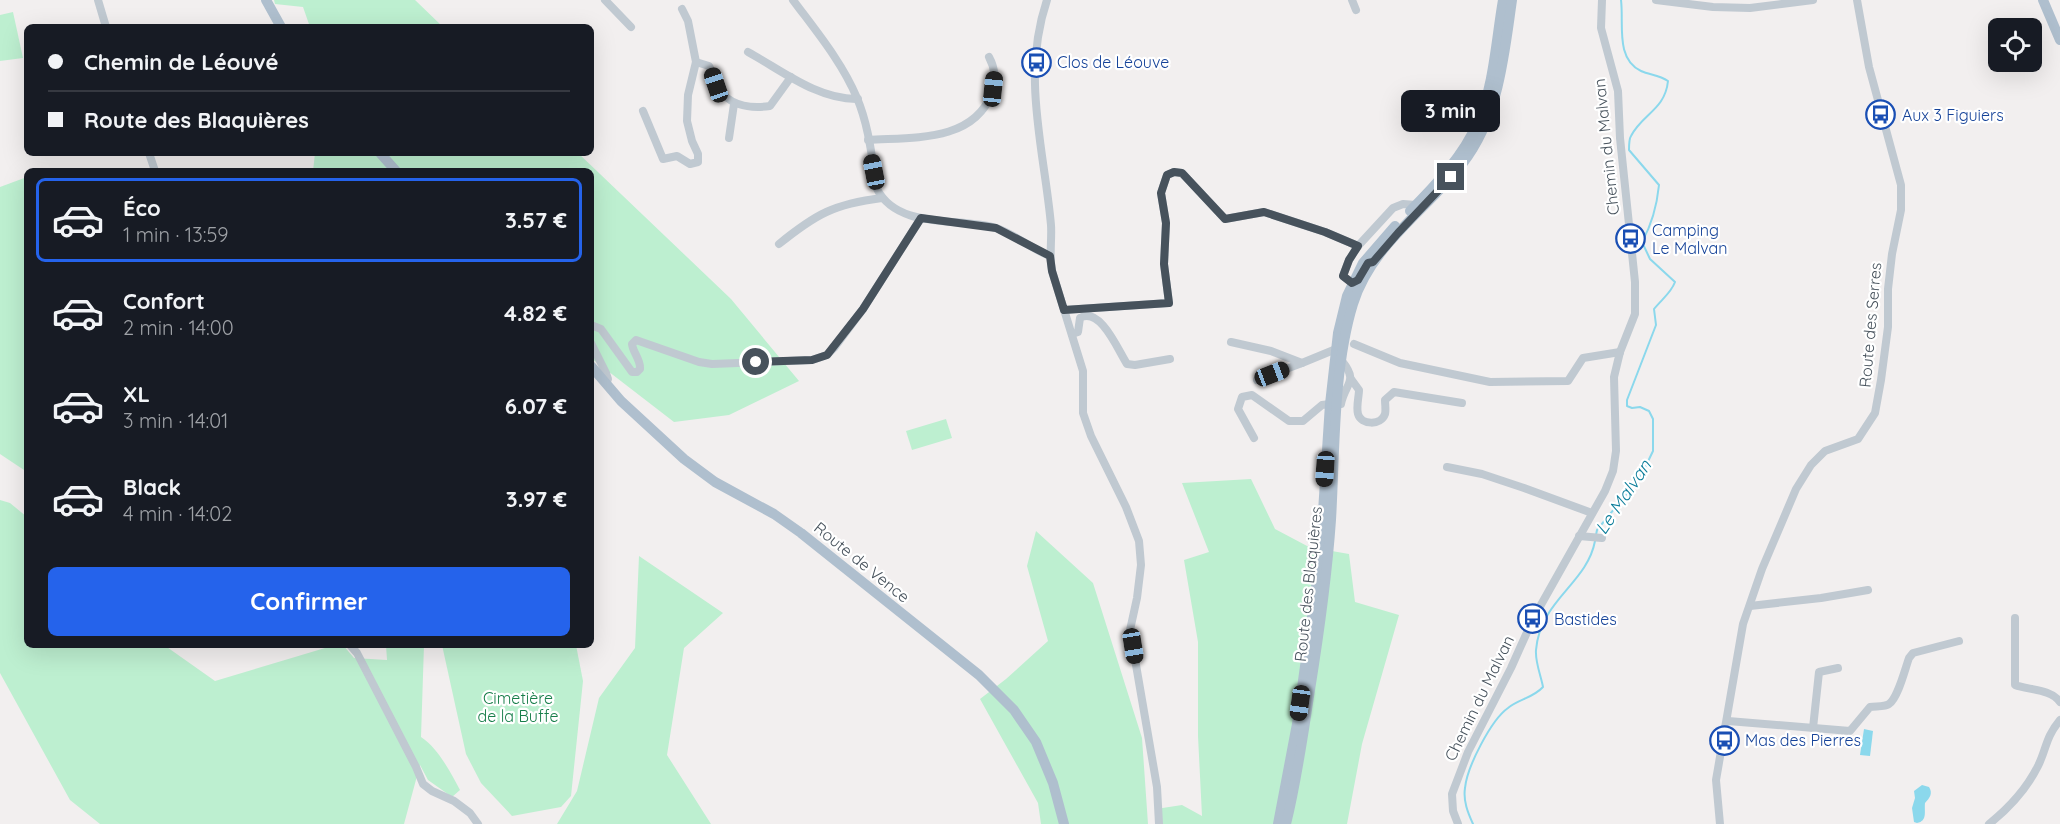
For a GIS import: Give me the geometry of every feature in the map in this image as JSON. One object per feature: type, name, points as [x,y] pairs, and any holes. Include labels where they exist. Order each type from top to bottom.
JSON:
[{"type":"main road","points":[[266,0],[279,24]]},
{"type":"main road","name":"Route des Blaquières","points":[[1278,824],[1297,723],[1320,558],[1330,404],[1343,310],[1352,283],[1363,263],[1451,165],[1478,123],[1490,80],[1503,0]]},
{"type":"main road","name":"Route des Blaquières","points":[[1286,824],[1303,735],[1324,590],[1337,416],[1344,378],[1342,361],[1350,313],[1356,295],[1373,262],[1464,162],[1478,140],[1494,102],[1512,0]]},
{"type":"main road","points":[[2043,0],[2060,40]]},
{"type":"main road","points":[[383,156],[393,168]]},
{"type":"main road","name":"Route de Vence","points":[[594,370],[621,401],[684,459],[715,482],[774,514],[801,533],[995,690],[1025,724],[1036,742],[1053,783],[1064,824]]},
{"type":"street","points":[[98,0],[105,24]]},
{"type":"street","points":[[605,0],[631,27]]},
{"type":"street","points":[[793,0],[839,63],[858,99],[877,189],[882,198],[890,205],[921,218],[996,228],[1050,256]]},
{"type":"street","points":[[1047,0],[1038,37],[1035,97],[1036,124],[1051,226],[1052,271],[1083,371],[1083,413],[1091,436],[1126,507],[1139,541],[1141,565],[1130,630],[1157,787],[1159,824]]},
{"type":"street","points":[[1352,0],[1356,10]]},
{"type":"street","name":"Chemin du Malvan","points":[[1458,824],[1453,812],[1452,794],[1456,781],[1533,619],[1584,536],[1592,513],[1613,471],[1616,451],[1614,377],[1620,352],[1635,314],[1635,282],[1620,138],[1618,91],[1601,28],[1602,0]]},
{"type":"street","points":[[1656,0],[1713,7],[1750,8],[1813,0]]},
{"type":"street","name":"Route des Serres","points":[[1720,824],[1716,780],[1743,624],[1766,560],[1796,489],[1811,465],[1825,451],[1858,439],[1865,430],[1875,413],[1881,380],[1888,327],[1890,266],[1901,210],[1901,185],[1869,67],[1857,0]]},
{"type":"street","points":[[643,111],[663,159],[677,156],[690,164],[698,162],[698,154],[687,121],[688,95],[696,62],[682,9]]},
{"type":"street","points":[[748,52],[791,77],[834,96],[858,99]]},
{"type":"street","points":[[868,140],[945,133],[973,121],[989,100],[993,89],[995,75],[989,57]]},
{"type":"street","points":[[696,62],[706,63],[711,68],[716,85],[734,104],[770,106],[791,77]]},
{"type":"street","points":[[729,138],[734,104]]},
{"type":"street","points":[[1064,310],[1169,303],[1164,264],[1166,223],[1161,193],[1167,175],[1174,172],[1182,173],[1225,219],[1264,212],[1325,232],[1358,246]]},
{"type":"street","points":[[779,244],[818,214],[837,206],[882,198]]},
{"type":"street","points":[[1352,283],[1343,276],[1358,246],[1393,208],[1402,204],[1416,205]]},
{"type":"street","points":[[594,326],[602,329],[632,372],[640,369],[632,344],[636,340],[699,362],[712,364],[819,358],[827,355],[834,348],[863,309],[921,218]]},
{"type":"street","points":[[1352,283],[1358,280],[1368,263],[1373,262]]},
{"type":"street","points":[[1350,313],[1352,283]]},
{"type":"street","points":[[1072,334],[1078,332],[1080,318],[1095,316],[1104,325],[1127,364],[1135,366],[1170,359]]},
{"type":"street","points":[[1257,380],[1336,349],[1340,345],[1347,324]]},
{"type":"street","points":[[1231,342],[1271,351],[1302,363]]},
{"type":"street","points":[[1354,344],[1400,363],[1490,382],[1568,381],[1583,358],[1620,352]]},
{"type":"street","points":[[594,349],[606,373],[608,379],[606,384]]},
{"type":"street","points":[[1336,349],[1344,378],[1359,390],[1357,413],[1368,423],[1381,420],[1385,415],[1386,400],[1394,392],[1462,403]]},
{"type":"street","points":[[1254,438],[1238,409],[1242,397],[1252,395],[1289,421],[1303,421],[1322,405],[1333,401],[1344,378]]},
{"type":"street","points":[[1330,404],[1334,410],[1331,452],[1334,458]]},
{"type":"street","points":[[1447,467],[1482,474],[1592,513]]},
{"type":"street","points":[[1584,536],[1602,538]]},
{"type":"street","points":[[1750,606],[1868,590]]},
{"type":"street","points":[[2015,618],[2015,684],[2025,689],[2057,697],[2060,702]]},
{"type":"street","points":[[1728,721],[1850,731],[1870,707],[1889,704],[1894,698],[1913,653],[1959,641]]},
{"type":"street","points":[[352,648],[362,662],[423,784],[432,791],[454,801],[470,813],[478,824]]},
{"type":"street","points":[[1813,728],[1819,672],[1838,668]]},
{"type":"street","points":[[1989,824],[2008,809],[2026,786],[2039,764],[2049,733],[2060,720]]},
{"type":"green space","points":[[274,0],[415,0],[440,24],[309,24],[303,7],[275,4]]},
{"type":"green space","points":[[13,12],[23,58],[0,61],[0,15]]},
{"type":"green space","points":[[315,156],[581,156],[594,168],[313,168]]},
{"type":"green space","points":[[594,168],[731,299],[799,381],[729,415],[674,422],[594,360]]},
{"type":"green space","points":[[24,178],[24,470],[0,454],[0,187]]},
{"type":"green space","points":[[946,419],[952,438],[912,450],[906,431]]},
{"type":"green space","points":[[1251,479],[1275,529],[1309,547],[1349,554],[1355,602],[1399,615],[1362,744],[1347,824],[1155,824],[1156,809],[1182,805],[1202,816],[1198,736],[1198,642],[1184,560],[1209,552],[1182,483]]},
{"type":"green space","points":[[0,500],[10,503],[24,515],[24,648],[168,648],[215,681],[325,648],[346,648],[354,658],[387,660],[386,648],[424,648],[421,737],[438,754],[460,790],[452,797],[428,780],[420,765],[404,824],[100,824],[70,800],[0,673]]},
{"type":"green space","points":[[1036,531],[1093,583],[1142,738],[1148,824],[1041,824],[1038,803],[980,699],[1048,641],[1027,566]]},
{"type":"green space","points":[[639,556],[723,613],[684,648],[667,755],[711,824],[557,824],[577,791],[599,698],[635,648]]},
{"type":"green space","name":"Cimetière de la Buffe","points":[[443,648],[577,648],[583,681],[571,796],[561,807],[512,816],[481,783],[466,754]]},
{"type":"water","points":[[1864,729],[1873,731],[1870,756],[1860,755]]},
{"type":"water","points":[[1922,785],[1929,787],[1931,793],[1925,803],[1924,818],[1917,823],[1914,822],[1912,808],[1915,798],[1914,791]]},
{"type":"waterway","name":"Le Malvan","points":[[1596,535],[1597,530],[1641,476],[1653,451],[1653,419],[1649,411],[1640,407],[1627,406],[1627,400],[1656,325],[1654,309],[1669,293],[1675,282],[1650,259],[1642,242],[1654,214],[1659,185],[1629,150],[1631,136],[1663,99],[1668,81],[1641,71],[1627,58],[1622,40],[1621,0]]},
{"type":"waterway","name":"Le Malvan","points":[[1473,824],[1465,798],[1470,768],[1487,733],[1501,714],[1543,687],[1536,655],[1539,633],[1554,605],[1583,569],[1595,541]]},
{"type":"place","name":"Clos de Léouve","points":[[1036,62]]},
{"type":"place","name":"Aux 3 Figuiers","points":[[1881,115]]},
{"type":"place","name":"Camping Le Malvan","points":[[1631,239]]},
{"type":"place","name":"Bastides","points":[[1533,619]]},
{"type":"place","name":"Mas des Pierres","points":[[1724,740]]},
{"type":"route","points":[[756,362],[812,360],[827,355],[863,309],[921,218],[996,228],[1050,256],[1052,271],[1064,310],[1169,303],[1164,264],[1166,223],[1161,193],[1167,175],[1174,172],[1182,173],[1225,219],[1264,212],[1325,232],[1358,246],[1343,276],[1352,283],[1358,280],[1368,263],[1373,262],[1451,177]]}]
